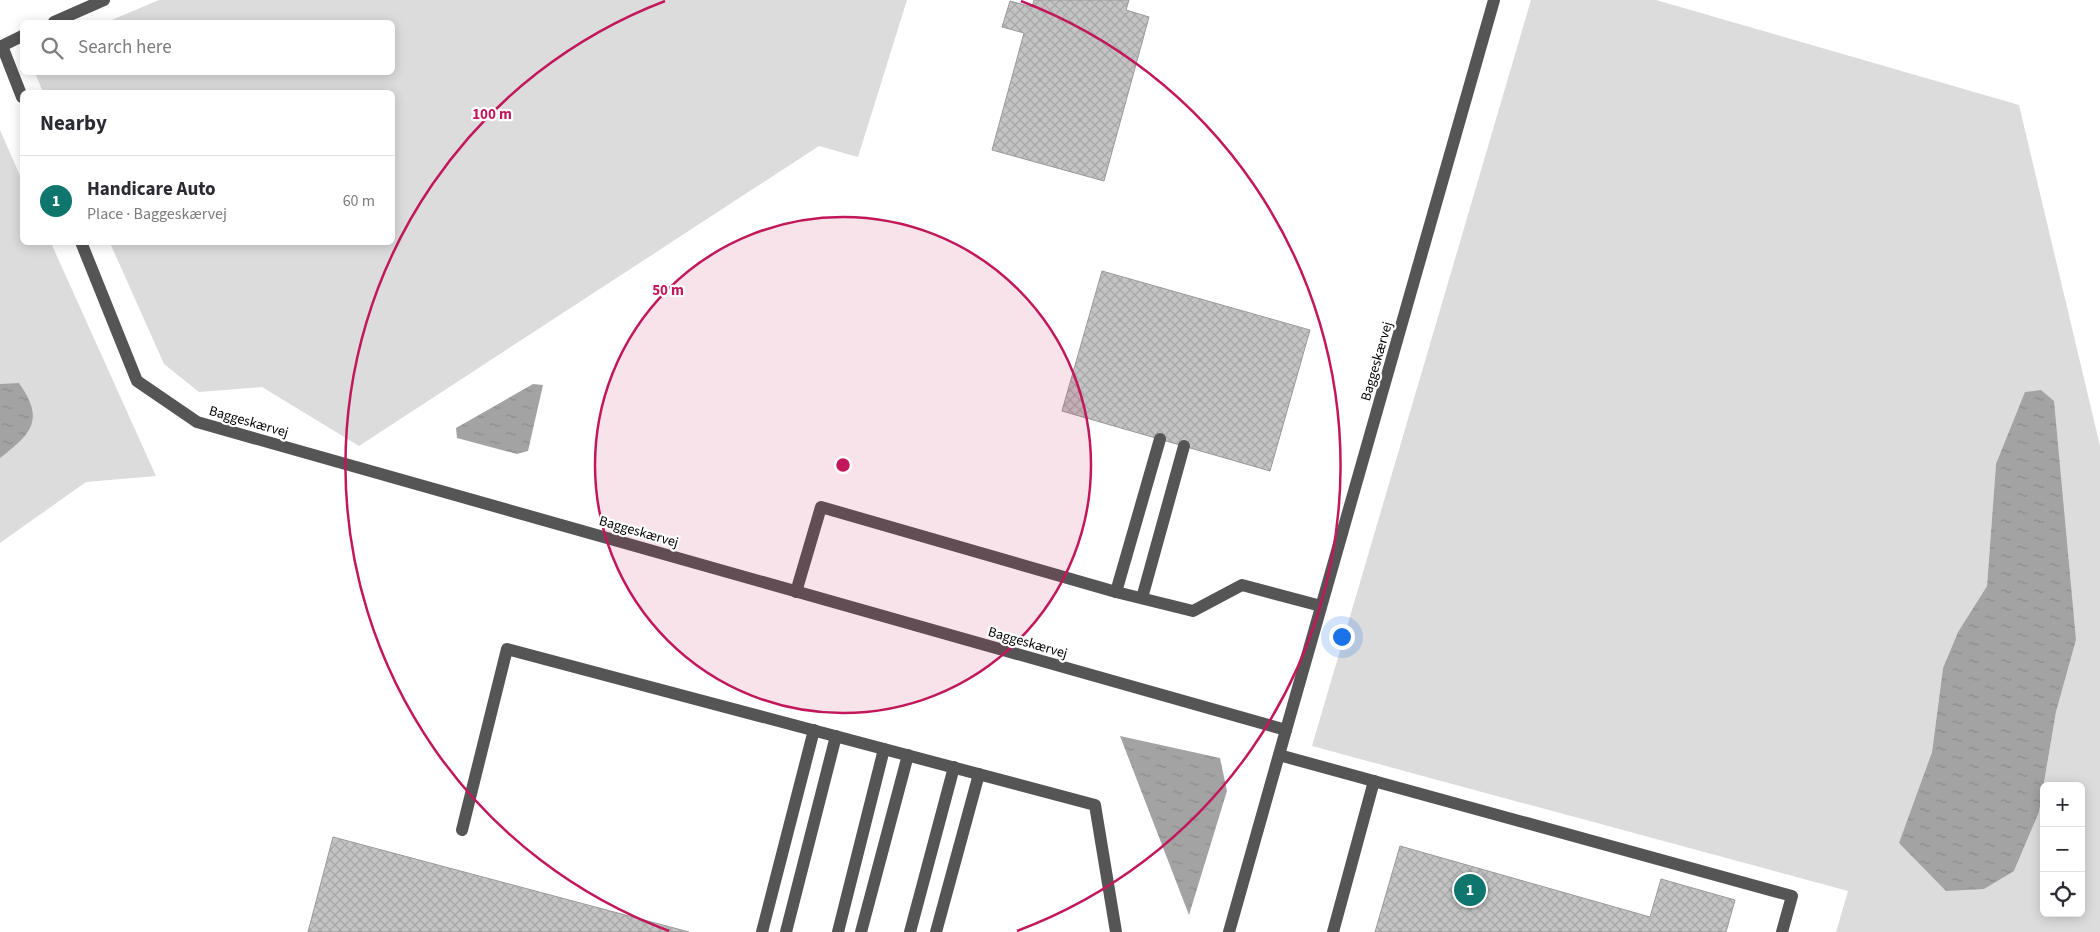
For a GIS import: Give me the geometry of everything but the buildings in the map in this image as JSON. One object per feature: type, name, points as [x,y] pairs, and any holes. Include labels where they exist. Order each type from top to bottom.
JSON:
[{"type":"street","points":[[59,20],[104,0]]},
{"type":"street","name":"Baggeskærvej","points":[[1229,932],[1494,0]]},
{"type":"street","points":[[20,37],[1,46],[20,92]]},
{"type":"street","name":"Baggeskærvej","points":[[82,245],[138,381],[197,422],[1286,730]]},
{"type":"street","points":[[1116,592],[1160,439]]},
{"type":"street","points":[[1142,598],[1184,446]]},
{"type":"street","points":[[796,592],[820,506],[1116,592],[1193,611],[1242,585],[1321,606]]},
{"type":"street","points":[[462,830],[507,649],[1095,804],[1116,932]]},
{"type":"street","points":[[762,932],[814,730]]},
{"type":"street","points":[[786,932],[836,736]]},
{"type":"street","points":[[838,932],[884,748]]},
{"type":"street","points":[[861,932],[908,755]]},
{"type":"street","points":[[1278,755],[1792,896],[1782,932]]},
{"type":"street","points":[[910,932],[954,767]]},
{"type":"street","points":[[936,932],[979,774]]},
{"type":"street","points":[[1333,932],[1374,781]]},
{"type":"shaded area","points":[[159,0],[907,0],[858,157],[819,146],[359,446],[262,387],[199,392],[164,364],[111,245],[395,245],[395,90],[42,90],[36,75],[395,75],[395,20],[112,20]]},
{"type":"shaded area","points":[[1531,0],[1656,0],[2019,105],[2100,446],[2100,932],[1836,932],[1848,891],[1312,746]],"holes":[[[1996,464],[2076,640],[2056,712],[2044,782],[2085,782],[2085,917],[2040,917],[2040,806],[2014,871],[1899,844],[1932,752],[1943,668],[1958,632],[1987,586]]]},
{"type":"shaded area","points":[[0,130],[20,175],[20,245],[52,245],[156,476],[86,482],[0,543]]},
{"type":"water","points":[[19,383],[32,407],[31,425],[20,441],[0,458],[0,384]]},
{"type":"water","points":[[533,384],[543,385],[528,451],[517,454],[457,438],[456,428]]},
{"type":"water","points":[[2041,390],[2054,401],[2076,640],[2056,712],[2044,782],[2040,782],[2039,812],[2014,871],[1984,889],[1946,891],[1899,843],[1932,752],[1943,668],[1958,632],[1987,586],[1996,464],[2025,392]]},
{"type":"water","points":[[1120,736],[1220,758],[1227,791],[1189,915]]},
{"type":"place","name":"Handicare Auto","points":[[1470,890]]}]
